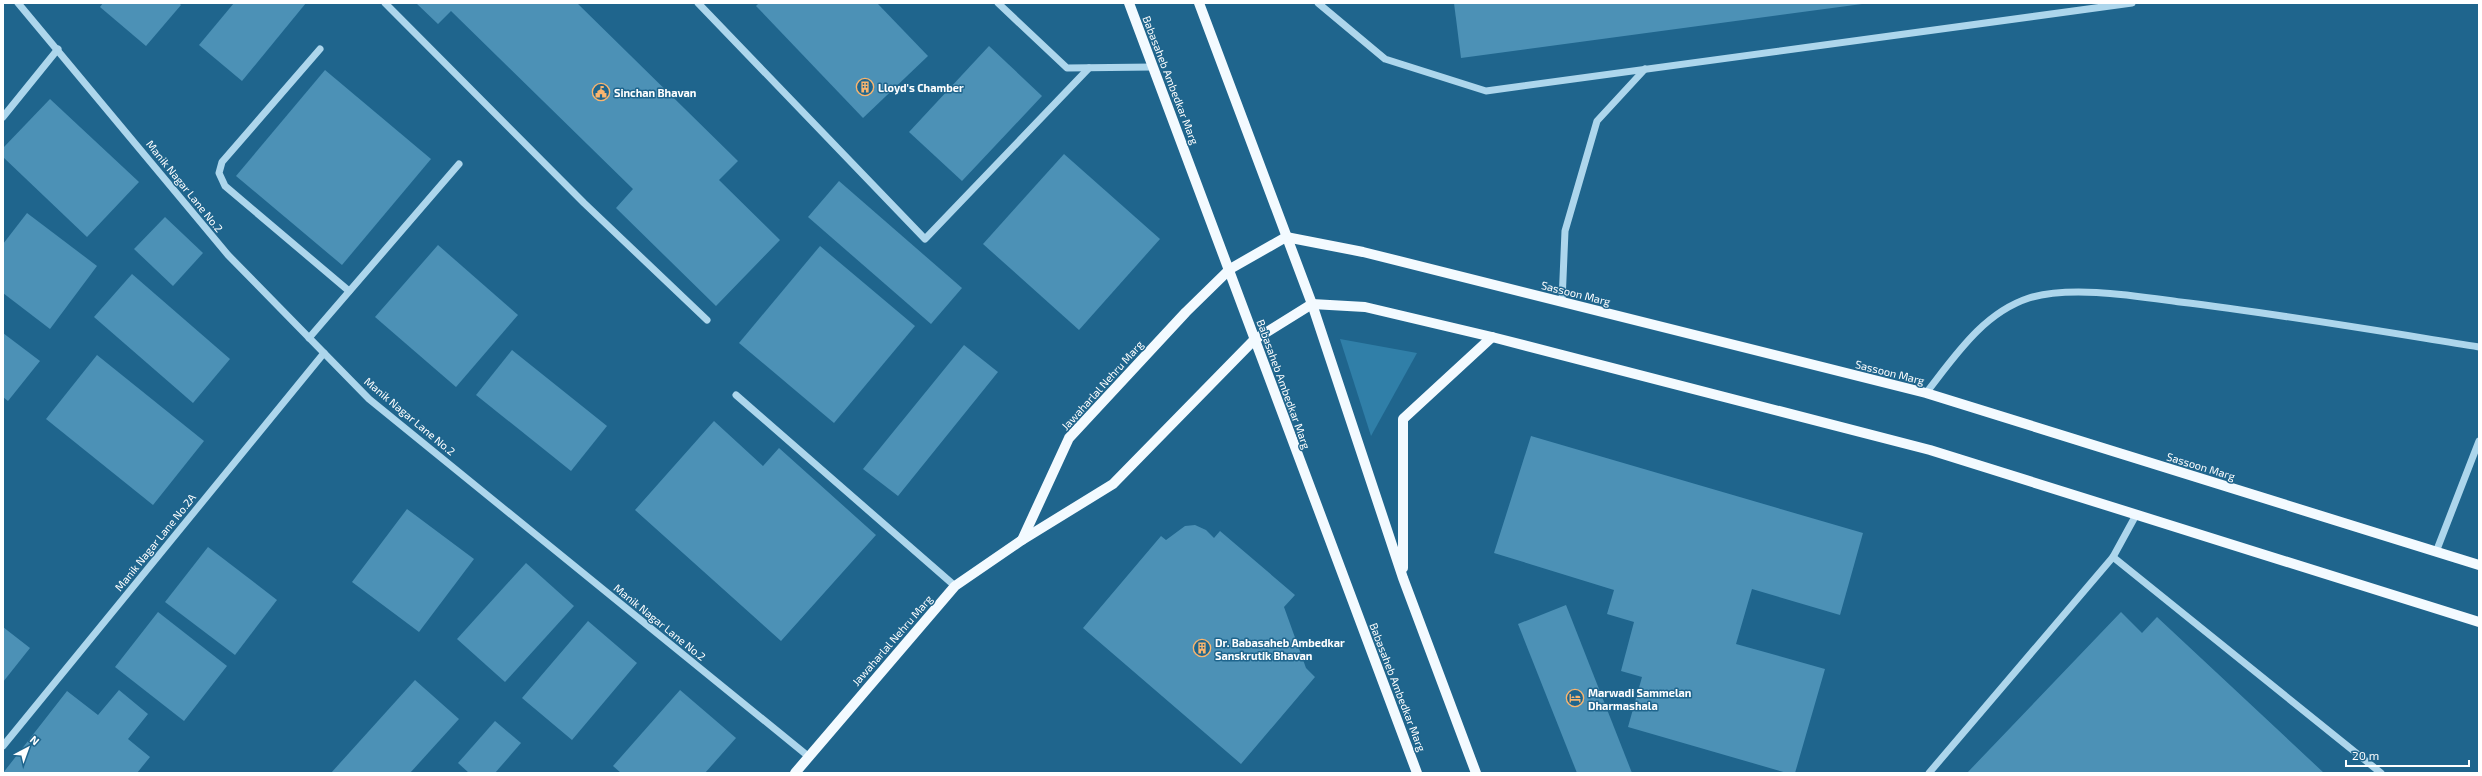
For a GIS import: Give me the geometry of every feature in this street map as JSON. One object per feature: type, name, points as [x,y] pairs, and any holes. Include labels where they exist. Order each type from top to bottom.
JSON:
[{"type":"main road","name":"Babasaheb Ambedkar Marg","points":[[1129,3],[1230,269],[1254,340],[1417,773]]},
{"type":"main road","points":[[1199,3],[1312,304],[1404,578],[1476,773]]},
{"type":"main road","name":"Jawaharlal Nehru Marg","points":[[795,773],[955,586],[1022,540],[1069,438],[1186,312],[1230,269],[1286,237]]},
{"type":"main road","name":"Sassoon Marg","points":[[1286,237],[1363,252],[1926,393],[2479,565]]},
{"type":"main road","points":[[1022,540],[1113,484],[1254,340],[1312,304],[1365,307],[1492,337],[1930,450],[2479,622]]},
{"type":"main road","points":[[1404,578],[1403,419],[1492,337]]},
{"type":"street","name":"Manik Nagar Lane No.2","points":[[18,3],[58,49],[228,255],[369,399],[808,756]]},
{"type":"street","points":[[385,3],[584,203],[707,320]]},
{"type":"street","points":[[698,3],[925,239],[1089,68]]},
{"type":"street","points":[[998,3],[1067,68],[1153,67]]},
{"type":"street","points":[[1318,3],[1385,59],[1486,91],[2132,3]]},
{"type":"street","points":[[3,117],[58,49]]},
{"type":"street","points":[[320,49],[222,162],[219,173],[225,186],[349,291]]},
{"type":"street","points":[[1562,302],[1564,231],[1597,121],[1645,69]]},
{"type":"street","points":[[309,338],[459,164]]},
{"type":"street","points":[[1926,393],[1981,327],[1996,313],[2029,298],[2062,292],[2130,295],[2260,312],[2479,348]]},
{"type":"street","name":"Manik Nagar Lane No.2A","points":[[3,746],[324,353]]},
{"type":"street","points":[[736,395],[955,586]]},
{"type":"street","points":[[2436,552],[2479,441]]},
{"type":"street","points":[[1929,773],[2113,557],[2136,515]]},
{"type":"street","points":[[2113,557],[2381,773]]},
{"type":"shaded area","points":[[1340,339],[1417,353],[1371,436]]},
{"type":"building","points":[[103,3],[179,3],[181,5],[146,46],[100,7]]},
{"type":"building","points":[[234,3],[306,3],[242,81],[199,45]]},
{"type":"building","name":"Sinchan Bhavan","points":[[416,3],[577,3],[738,161],[719,180],[780,240],[716,306],[616,208],[633,189],[451,11],[438,24]]},
{"type":"building","name":"Lloyd's Chamber","points":[[759,3],[877,3],[928,56],[863,118],[756,6]]},
{"type":"building","points":[[1454,3],[1862,3],[1862,4],[1461,58]]},
{"type":"building","points":[[989,46],[1042,96],[962,181],[909,132]]},
{"type":"building","points":[[325,70],[431,159],[342,265],[236,176]]},
{"type":"building","points":[[50,99],[139,182],[87,237],[3,157],[3,148]]},
{"type":"building","points":[[1064,154],[1160,239],[1079,330],[983,244]]},
{"type":"building","points":[[839,181],[962,288],[931,324],[808,217]]},
{"type":"building","points":[[27,213],[97,266],[50,329],[3,293],[3,244]]},
{"type":"building","points":[[165,217],[203,253],[173,286],[134,249]]},
{"type":"building","points":[[438,245],[518,315],[456,387],[375,317]]},
{"type":"building","points":[[820,246],[915,326],[834,423],[739,343]]},
{"type":"building","points":[[132,274],[230,359],[193,403],[94,317]]},
{"type":"building","points":[[3,333],[40,361],[8,401],[3,397]]},
{"type":"building","points":[[964,345],[998,372],[898,496],[863,469]]},
{"type":"building","points":[[512,350],[607,426],[571,471],[476,395]]},
{"type":"building","points":[[97,355],[204,441],[153,505],[46,419]]},
{"type":"building","points":[[714,421],[763,466],[779,448],[876,535],[781,641],[635,510]]},
{"type":"building","points":[[1531,436],[1863,533],[1840,615],[1752,589],[1736,644],[1825,669],[1795,773],[1787,773],[1628,727],[1642,677],[1621,671],[1634,622],[1607,614],[1614,590],[1494,553]]},
{"type":"building","points":[[407,509],[474,559],[419,632],[352,582]]},
{"type":"building","name":"Dr. Babasaheb Ambedkar Sanskrutik Bhavan","points":[[1195,525],[1206,530],[1214,538],[1220,531],[1295,595],[1284,607],[1306,668],[1315,677],[1241,764],[1083,628],[1161,536],[1166,540],[1185,526]]},
{"type":"building","points":[[208,547],[277,600],[235,655],[165,602]]},
{"type":"building","points":[[526,563],[574,606],[505,682],[457,639]]},
{"type":"building","name":"Marwadi Sammelan Dharmashala","points":[[1566,605],[1632,773],[1577,773],[1518,624]]},
{"type":"building","points":[[158,612],[227,666],[184,721],[115,667]]},
{"type":"building","points":[[2121,612],[2142,633],[2157,617],[2324,773],[1967,773]]},
{"type":"building","points":[[588,621],[637,663],[572,740],[522,698]]},
{"type":"building","points":[[3,627],[30,648],[3,682]]},
{"type":"building","points":[[415,680],[459,719],[410,773],[331,773]]},
{"type":"building","points":[[119,690],[148,714],[128,739],[150,757],[137,773],[3,773],[67,691],[98,715]]},
{"type":"building","points":[[680,690],[736,738],[705,773],[621,773],[613,766]]},
{"type":"building","points":[[495,721],[521,743],[495,773],[469,773],[458,763]]},
{"type":"place","name":"Lloyd's Chamber","points":[[865,87]]},
{"type":"place","name":"Sinchan Bhavan","points":[[601,92]]},
{"type":"place","name":"Dr. Babasaheb Ambedkar Sanskrutik Bhavan","points":[[1202,648]]},
{"type":"place","name":"Marwadi Sammelan Dharmashala","points":[[1575,698]]}]
